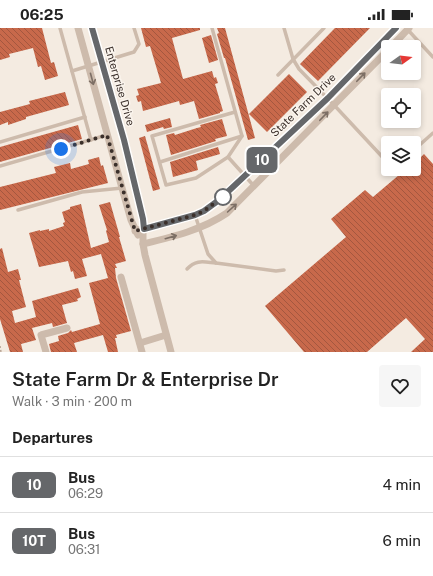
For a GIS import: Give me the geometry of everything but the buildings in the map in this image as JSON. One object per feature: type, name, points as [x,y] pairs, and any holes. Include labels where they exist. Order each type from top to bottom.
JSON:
[{"type":"street","name":"Enterprise Drive","points":[[78,28],[122,188],[135,231],[143,244],[171,352]]},
{"type":"street","name":"Enterprise Drive","points":[[92,28],[124,140],[143,219],[143,244]]},
{"type":"street","name":"State Farm Drive","points":[[135,231],[195,215],[204,211],[219,200],[328,98],[396,28]]},
{"type":"street","points":[[397,40],[407,29]]},
{"type":"street","name":"State Farm Drive","points":[[143,244],[199,228],[213,222],[227,213],[381,57]]},
{"type":"street","points":[[121,277],[142,352]]},
{"type":"street","points":[[46,352],[41,335],[67,328]]},
{"type":"street","points":[[140,343],[166,335]]},
{"type":"lane","points":[[60,28],[91,140]]},
{"type":"lane","points":[[72,71],[134,52],[139,44],[134,28]]},
{"type":"lane","points":[[212,28],[242,136],[228,157],[196,178],[166,185],[152,136],[235,112]]},
{"type":"lane","points":[[284,28],[293,59],[298,69],[328,98],[381,155]]},
{"type":"lane","points":[[278,75],[324,28]]},
{"type":"lane","points":[[407,29],[433,57]]},
{"type":"lane","points":[[0,142],[85,117]]},
{"type":"lane","points":[[421,144],[433,133]]},
{"type":"lane","points":[[0,166],[107,135]]},
{"type":"lane","points":[[160,162],[242,136]]},
{"type":"lane","points":[[228,157],[255,186]]},
{"type":"lane","points":[[18,210],[82,192],[122,188]]},
{"type":"lane","points":[[195,215],[208,254],[216,262]]},
{"type":"lane","points":[[187,269],[196,262],[202,261],[276,271],[284,270]]},
{"type":"path","points":[[0,346],[1,352]]},
{"type":"bus line","name":"10","points":[[92,28],[124,140],[143,219],[144,229],[195,215],[204,211],[219,200],[328,98],[396,28]]},
{"type":"route","points":[[61,149],[107,135],[135,231],[195,215],[204,211],[223,197]]}]
